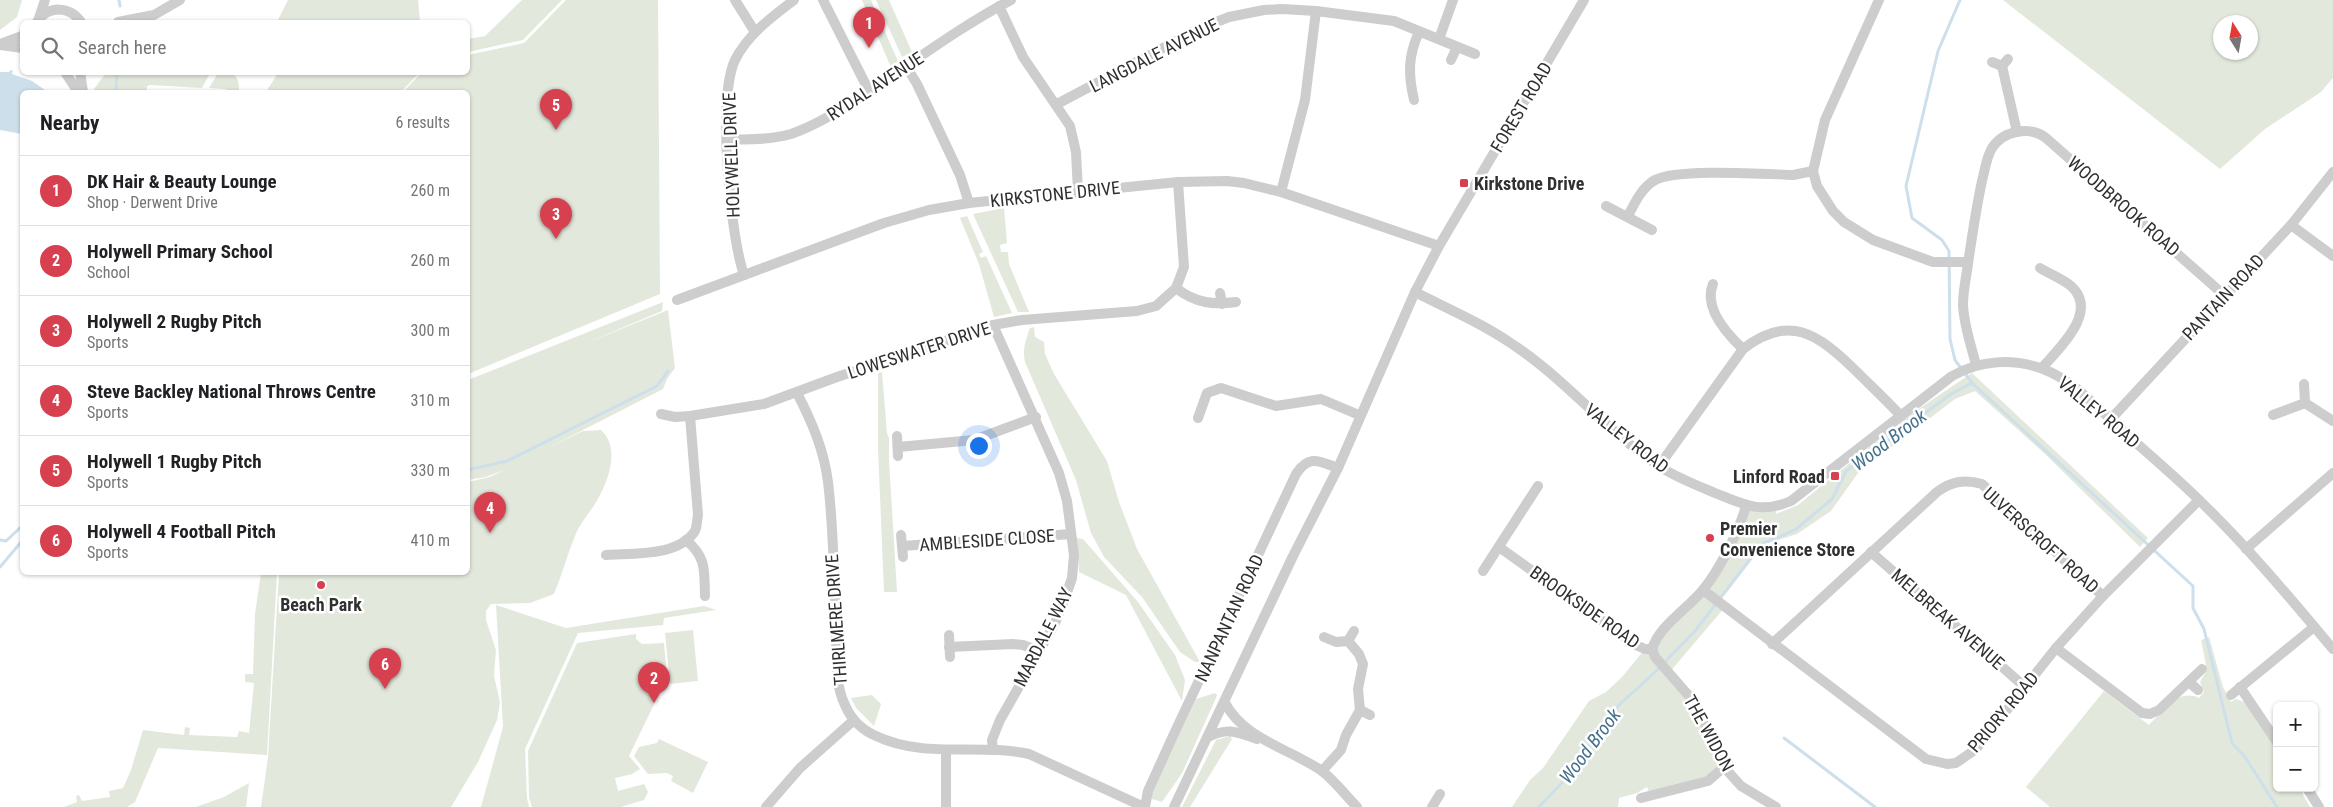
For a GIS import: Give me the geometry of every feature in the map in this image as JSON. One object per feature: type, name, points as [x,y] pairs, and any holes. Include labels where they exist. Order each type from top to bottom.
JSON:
[{"type":"street","points":[[38,20],[45,0]]},
{"type":"street","points":[[65,0],[79,20]]},
{"type":"street","points":[[131,20],[154,14],[180,0]]},
{"type":"street","points":[[734,0],[756,32]]},
{"type":"street","name":"HOLYWELL DRIVE","points":[[744,275],[738,258],[734,233],[727,139],[727,94],[730,76],[735,61],[744,45],[756,32],[794,0]]},
{"type":"street","points":[[823,0],[869,91]]},
{"type":"street","name":"RYDAL AVENUE","points":[[727,139],[766,139],[789,134],[833,114],[978,18],[1011,0]]},
{"type":"street","points":[[1439,39],[1454,0]]},
{"type":"street","name":"FOREST ROAD","points":[[1415,292],[1439,246],[1584,0]]},
{"type":"street","points":[[1879,0],[1825,120],[1813,171],[1817,186],[1833,211],[1858,232],[1918,257],[1944,263],[1963,262]]},
{"type":"street","points":[[999,6],[1024,57],[1070,126],[1073,136],[1078,192]]},
{"type":"street","points":[[39,20],[44,14],[58,9],[73,13]]},
{"type":"street","name":"LANGDALE AVENUE","points":[[1057,104],[1199,29],[1229,17],[1264,10],[1282,9],[1394,21],[1475,54]]},
{"type":"street","points":[[1281,192],[1305,100],[1316,12]]},
{"type":"street","points":[[1414,100],[1409,65],[1411,48],[1419,32]]},
{"type":"street","points":[[0,44],[20,37]]},
{"type":"street","points":[[0,44],[20,48]]},
{"type":"street","points":[[1452,60],[1457,47]]},
{"type":"street","points":[[1972,366],[1963,306],[1963,262],[1987,158],[1994,146],[2017,132],[2001,62]]},
{"type":"street","points":[[906,66],[917,84],[963,183],[969,203]]},
{"type":"street","points":[[67,75],[77,90]]},
{"type":"street","points":[[80,75],[83,90]]},
{"type":"street","name":"WOODBROOK ROAD","points":[[2017,132],[2030,131],[2046,138],[2224,295]]},
{"type":"street","points":[[1628,216],[1638,197],[1654,180],[1675,174],[1793,175],[1813,171]]},
{"type":"street","name":"PANTAIN ROAD","points":[[2110,420],[2291,225],[2333,172]]},
{"type":"street","name":"KIRKSTONE DRIVE","points":[[677,300],[884,223],[929,210],[969,203],[1178,182],[1227,181],[1281,192],[1439,246]]},
{"type":"street","points":[[1178,182],[1184,257],[1181,278],[1176,288],[1201,302],[1222,304],[1236,302]]},
{"type":"street","points":[[1606,206],[1652,230]]},
{"type":"street","points":[[2291,225],[2333,256]]},
{"type":"street","points":[[2040,268],[2071,286],[2078,295],[2081,309],[2076,328],[2042,368]]},
{"type":"street","name":"LOWESWATER DRIVE","points":[[661,414],[675,417],[690,416],[764,404],[837,377],[994,325],[1022,320],[1142,310],[1163,301],[1176,288]]},
{"type":"street","points":[[1708,289],[1719,322],[1727,334],[1743,349]]},
{"type":"street","name":"NANPANTAN ROAD","points":[[1174,807],[1225,703],[1293,556],[1338,468],[1359,415],[1415,292]]},
{"type":"street","name":"VALLEY ROAD","points":[[1415,292],[1516,346],[1618,435],[1658,466],[1691,484],[1746,506],[1764,509],[1777,507],[1791,501],[1952,376],[1972,366],[2001,362],[2042,368],[2073,385],[2199,500],[2246,549],[2333,648]]},
{"type":"street","points":[[1220,293],[1222,304]]},
{"type":"street","name":"MARDALE WAY","points":[[993,750],[992,740],[1000,720],[1054,623],[1072,578],[1074,554],[1064,488],[1036,417],[994,325]]},
{"type":"street","points":[[1658,466],[1743,349],[1756,339],[1771,332],[1785,329],[1799,330],[1815,336],[1833,348],[1901,416]]},
{"type":"street","points":[[2304,384],[2304,403]]},
{"type":"street","points":[[1198,418],[1207,393],[1222,388],[1276,406],[1321,399],[1359,415]]},
{"type":"street","name":"THIRLMERE DRIVE","points":[[797,393],[818,439],[825,467],[830,510],[837,669],[841,696],[854,720],[865,731],[890,742],[915,748],[946,751],[1014,751],[1029,754],[1145,807]]},
{"type":"street","points":[[2273,415],[2304,403]]},
{"type":"street","points":[[2304,403],[2333,421]]},
{"type":"street","points":[[612,557],[662,550],[686,540],[696,530],[698,516],[690,416]]},
{"type":"street","points":[[898,446],[974,440],[1036,417]]},
{"type":"street","name":"NANPANTAN ROAD","points":[[1145,807],[1148,791],[1296,474],[1302,465],[1309,460],[1320,461],[1338,468]]},
{"type":"street","points":[[2246,549],[2331,479]]},
{"type":"street","name":"ULVERSCROFT ROAD","points":[[1772,644],[1870,552],[1946,485],[1970,480],[1982,484],[2103,596]]},
{"type":"street","points":[[1483,571],[1538,486]]},
{"type":"street","name":"PRIORY ROAD","points":[[1703,590],[1926,759],[1936,763],[1956,763],[1976,749],[2056,648],[2103,596],[2199,500]]},
{"type":"street","name":"BROOKSIDE ROAD","points":[[1499,547],[1636,645],[1645,649],[1652,649],[1663,631],[1703,590],[1736,533],[1746,506]]},
{"type":"street","name":"AMBLESIDE CLOSE","points":[[901,535],[902,551],[1071,534]]},
{"type":"street","points":[[686,540],[697,550],[704,561],[705,596]]},
{"type":"street","name":"MELBREAK AVENUE","points":[[1870,552],[2025,686]]},
{"type":"street","points":[[2231,695],[2314,627]]},
{"type":"street","points":[[1348,641],[1354,631]]},
{"type":"street","points":[[948,635],[950,652],[1013,644],[1023,645],[1039,651]]},
{"type":"street","points":[[1324,637],[1336,642],[1348,641]]},
{"type":"street","points":[[1322,772],[1341,750],[1346,735],[1360,710],[1358,689],[1363,664],[1359,654],[1348,641]]},
{"type":"street","points":[[2056,648],[2142,713],[2150,714],[2159,710],[2202,669]]},
{"type":"street","name":"THE WIDON","points":[[1652,649],[1654,658],[1696,704],[1724,767],[1741,786],[1776,807]]},
{"type":"street","points":[[2189,682],[2198,690]]},
{"type":"street","points":[[2240,687],[2273,736]]},
{"type":"street","points":[[1225,703],[1231,715],[1269,744]]},
{"type":"street","points":[[1360,710],[1370,716]]},
{"type":"street","points":[[766,807],[800,768],[854,720]]},
{"type":"street","points":[[1208,737],[1220,731],[1229,730],[1269,744],[1322,772],[1357,807]]},
{"type":"street","points":[[946,751],[946,807]]},
{"type":"street","points":[[1646,793],[1708,781],[1724,767]]},
{"type":"street","points":[[2309,792],[2319,807]]},
{"type":"street","points":[[1432,807],[1440,794]]},
{"type":"shaded area","points":[[0,0],[22,0],[17,17],[0,30]]},
{"type":"shaded area","points":[[288,0],[418,0],[420,20],[278,20]]},
{"type":"shaded area","points":[[522,0],[562,0],[523,40],[470,52],[470,39],[485,36]]},
{"type":"shaded area","points":[[566,0],[658,0],[660,294],[470,373],[470,90],[405,90],[419,75],[470,75],[470,55],[524,43]]},
{"type":"shaded area","points":[[862,0],[871,0],[897,59],[897,62],[892,65],[890,65]]},
{"type":"shaded area","points":[[876,0],[889,0],[912,52],[902,57]]},
{"type":"shaded area","points":[[2003,0],[2333,0],[2333,78],[2321,92],[2265,129],[2220,169]]},
{"type":"shaded area","points":[[104,75],[209,75],[202,88],[150,85],[147,86],[147,90],[94,89]]},
{"type":"shaded area","points":[[217,75],[234,75],[237,79],[239,90],[226,90],[209,88]]},
{"type":"shaded area","points":[[277,75],[417,75],[403,90],[267,90]]},
{"type":"shaded area","points":[[1004,208],[1007,243],[1000,245],[1001,252],[1008,252],[1009,264],[1029,312],[1018,312],[973,214]]},
{"type":"shaded area","points":[[967,216],[983,252],[979,254],[981,258],[986,256],[1012,313],[994,317],[979,264],[960,218]]},
{"type":"shaded area","points":[[663,302],[662,311],[584,344],[668,310],[675,368],[663,389],[548,448],[583,431],[601,430],[611,447],[610,468],[603,489],[581,524],[569,550],[554,594],[530,603],[491,604],[486,611],[486,620],[496,650],[494,676],[500,702],[497,720],[478,762],[451,807],[261,807],[268,757],[279,575],[470,575],[470,482],[490,477],[504,470],[486,477],[470,480],[470,379]]},
{"type":"shaded area","points":[[1034,327],[1035,337],[1044,342],[1045,354],[1054,374],[1107,461],[1119,502],[1137,549],[1200,662],[1195,662],[1180,652],[1142,597],[1104,557],[1091,533],[1076,480],[1025,362],[1024,349],[1026,340],[1030,328]]},
{"type":"shaded area","points":[[882,372],[889,438],[897,592],[884,592],[878,448],[878,373]]},
{"type":"shaded area","points":[[1972,373],[2148,538],[2140,547],[2045,454],[1975,391],[1955,399],[1858,473],[1831,511],[1797,534],[1775,541],[1771,539],[1762,544],[1718,601],[1725,607],[1669,673],[1685,691],[1724,767],[1708,781],[1650,795],[1647,787],[1637,793],[1619,798],[1618,807],[1512,807],[1530,780],[1543,768],[1589,701],[1606,692],[1622,677],[1645,649],[1703,590],[1746,506],[1777,507],[1776,514],[1798,505],[1905,418]]},
{"type":"shaded area","points":[[1077,538],[1083,539],[1138,602],[1175,655],[1185,680],[1182,701],[1126,595],[1079,572]]},
{"type":"shaded area","points":[[261,575],[277,575],[267,755],[158,748],[135,802],[127,807],[64,807],[77,802],[76,796],[79,795],[82,801],[110,797],[109,791],[123,788],[131,770],[143,730],[184,735],[185,727],[190,728],[189,735],[237,737],[239,731],[249,733],[254,683],[245,682],[245,674],[253,674],[255,614]]},
{"type":"shaded area","points":[[496,605],[566,628],[704,606],[716,610],[664,618],[663,625],[578,633],[525,749],[529,807],[481,807],[503,727]]},
{"type":"shaded area","points":[[693,630],[698,681],[670,684],[665,633]]},
{"type":"shaded area","points":[[636,634],[636,639],[642,644],[664,643],[668,687],[659,694],[629,756],[640,769],[632,774],[615,778],[618,791],[644,784],[648,792],[644,800],[621,807],[532,807],[529,797],[528,751],[577,643]]},
{"type":"shaded area","points":[[2209,637],[2223,687],[2231,702],[2236,699],[2245,702],[2273,743],[2273,792],[2303,792],[2310,807],[2050,807],[2026,787],[2104,691],[2149,725],[2171,702],[2178,698],[2191,696],[2199,698],[2204,692],[2200,682],[2207,670],[2201,640]]},
{"type":"shaded area","points":[[1215,693],[1217,695],[1216,698],[1182,773],[1162,802],[1152,799],[1151,794],[1196,699]]},
{"type":"shaded area","points":[[872,695],[881,704],[874,726],[856,708],[851,698]]},
{"type":"shaded area","points":[[1230,736],[1232,739],[1190,807],[1182,807],[1216,740]]},
{"type":"shaded area","points":[[659,739],[708,762],[693,793],[671,781],[673,776],[667,773],[648,774],[634,756],[639,747],[657,743]]},
{"type":"shaded area","points":[[249,783],[246,807],[196,807],[224,797]]},
{"type":"water","points":[[11,70],[13,71],[12,74],[32,81],[45,90],[20,90],[20,134],[0,130],[0,72],[9,72]]},
{"type":"waterway","points":[[119,0],[120,6]]},
{"type":"waterway","name":"Wood Brook","points":[[1539,807],[1572,772],[1574,762],[1582,757],[1604,722],[1695,631],[1762,544],[1795,530],[1832,499],[1846,471],[1951,394],[1972,383],[1955,360],[1950,339],[1949,251],[1942,240],[1912,218],[1906,186],[1938,51],[1960,0]]},
{"type":"waterway","points":[[116,90],[117,75]]},
{"type":"waterway","points":[[470,470],[507,461],[657,386],[668,371]]},
{"type":"waterway","points":[[1972,383],[2193,586],[2193,608],[2204,629],[2232,743],[2245,757],[2277,807]]},
{"type":"waterway","points":[[0,540],[6,541],[20,528]]},
{"type":"waterway","points":[[0,567],[20,543]]},
{"type":"waterway","points":[[1784,738],[1875,807]]},
{"type":"place","name":"DK Hair & Beauty Lounge","points":[[869,48]]},
{"type":"place","name":"Holywell 1 Rugby Pitch","points":[[556,130]]},
{"type":"place","name":"Kirkstone Drive","points":[[1464,183]]},
{"type":"place","name":"Holywell 2 Rugby Pitch","points":[[556,239]]},
{"type":"place","name":"Linford Road","points":[[1835,476]]},
{"type":"place","name":"Steve Backley National Throws Centre","points":[[490,533]]},
{"type":"place","name":"Premier Convenience Store","points":[[1710,538]]},
{"type":"place","name":"Beach Park","points":[[321,585]]},
{"type":"place","name":"Holywell 4 Football Pitch","points":[[385,689]]},
{"type":"place","name":"Holywell Primary School","points":[[654,703]]}]
